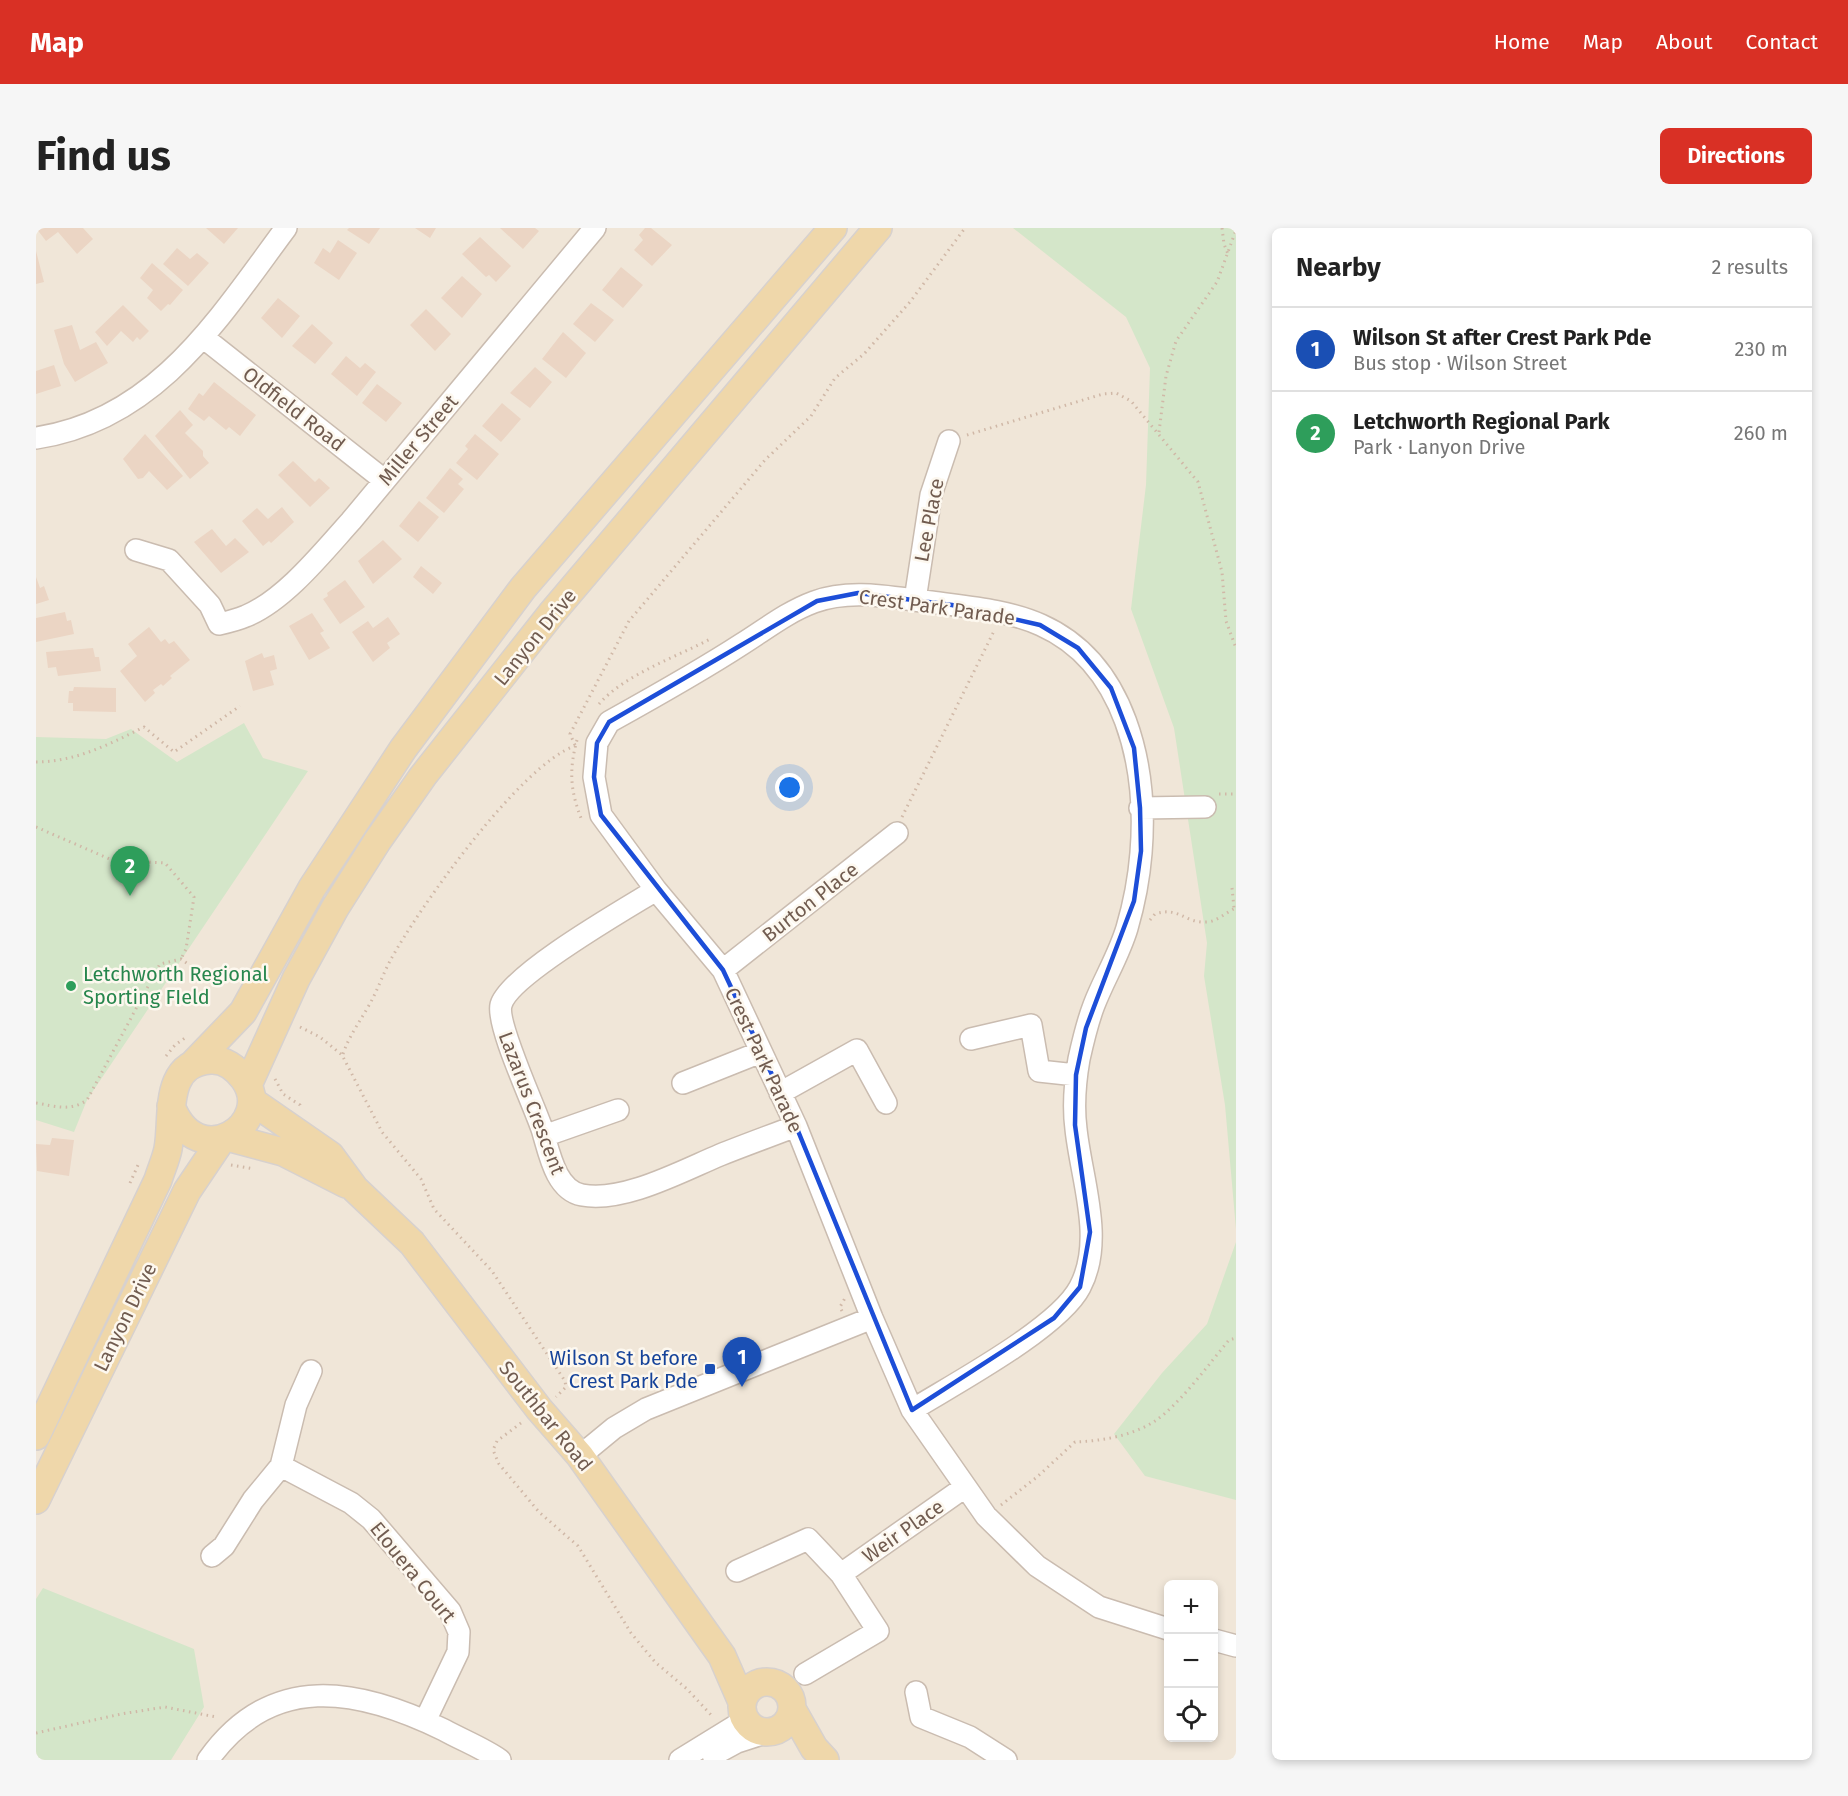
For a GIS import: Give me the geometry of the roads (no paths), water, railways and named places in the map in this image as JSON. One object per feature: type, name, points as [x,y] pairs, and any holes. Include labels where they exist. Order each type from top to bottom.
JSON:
[{"type":"main road","name":"Lanyon Drive","points":[[193,1064],[243,1012],[312,888],[403,749],[523,588],[833,228]]},
{"type":"main road","name":"Lanyon Drive","points":[[250,1093],[296,979],[378,840],[423,776],[551,614],[878,228]]},
{"type":"main road","points":[[210,1060],[225,1062],[239,1071],[250,1093],[243,1123],[224,1138],[203,1139],[188,1133],[177,1122],[171,1106],[172,1092],[179,1076],[193,1064],[210,1060]]},
{"type":"main road","name":"Southbar Road","points":[[250,1093],[330,1155],[355,1189],[412,1243],[539,1409],[580,1456],[765,1719],[792,1700],[786,1690],[776,1683],[764,1682],[722,1656]]},
{"type":"main road","name":"Lanyon Drive","points":[[36,1436],[158,1180],[168,1150],[171,1106]]},
{"type":"main road","name":"Lanyon Drive","points":[[36,1500],[187,1191],[224,1138]]},
{"type":"main road","name":"Southbar Road","points":[[224,1138],[283,1152],[355,1189]]},
{"type":"main road","points":[[764,1682],[746,1692],[765,1719],[820,1754]]},
{"type":"street","points":[[36,438],[93,422],[131,403],[164,378],[204,338],[286,228]]},
{"type":"street","name":"Miller Street","points":[[136,550],[169,560],[210,606],[219,624],[246,616],[271,602],[314,561],[595,228]]},
{"type":"street","name":"Oldfield Road","points":[[204,338],[384,480]]},
{"type":"street","name":"Lee Place","points":[[915,600],[931,495],[949,441]]},
{"type":"street","name":"Crest Park Parade","points":[[912,1410],[1054,1318],[1080,1287],[1087,1267],[1090,1232],[1075,1125],[1076,1075],[1086,1028],[1126,930],[1141,851],[1140,808],[1134,748],[1120,705],[1102,674],[1078,648],[1040,625],[1001,614],[915,600],[858,594],[817,601],[781,617],[742,644],[609,722],[597,743],[594,777],[602,815],[656,890],[723,970],[796,1126],[872,1318],[912,1410],[965,1487],[986,1516],[1037,1566],[1098,1607],[1164,1628]]},
{"type":"street","points":[[1140,808],[1205,807]]},
{"type":"street","name":"Burton Place","points":[[723,970],[897,833]]},
{"type":"street","name":"Lazarus Crescent","points":[[656,890],[585,933],[513,986],[501,1005],[502,1026],[544,1136],[557,1178],[580,1195],[613,1195],[672,1176],[796,1126]]},
{"type":"street","points":[[971,1039],[1031,1025],[1039,1071],[1076,1075]]},
{"type":"street","points":[[780,1093],[857,1050],[886,1103]]},
{"type":"street","points":[[684,1083],[761,1052]]},
{"type":"street","points":[[544,1136],[618,1110]]},
{"type":"street","points":[[580,1456],[614,1428],[645,1409],[872,1318]]},
{"type":"street","points":[[212,1556],[224,1546],[253,1500],[281,1466],[296,1405],[311,1371]]},
{"type":"street","name":"Elouera Court","points":[[281,1466],[351,1503],[371,1519],[450,1611],[459,1632],[458,1652],[425,1721]]},
{"type":"street","name":"Weir Place","points":[[841,1574],[965,1487]]},
{"type":"street","points":[[736,1571],[808,1539],[841,1574],[878,1631],[805,1674]]},
{"type":"street","points":[[1218,1641],[1236,1646]]},
{"type":"street","points":[[916,1692],[921,1717],[970,1737],[1006,1760]]},
{"type":"street","points":[[208,1760],[232,1732],[258,1713],[281,1703],[308,1696],[352,1696],[396,1708],[500,1760]]},
{"type":"street","points":[[680,1760],[765,1719]]},
{"type":"street","points":[[704,1760],[737,1742],[765,1719]]},
{"type":"place","name":"Letchworth Regional Park","points":[[130,896]]},
{"type":"place","name":"Letchworth Regional Sporting FIeld","points":[[71,986]]},
{"type":"place","name":"Wilson St before Crest Park Pde","points":[[710,1369]]},
{"type":"place","name":"Wilson St after Crest Park Pde","points":[[742,1387]]}]
